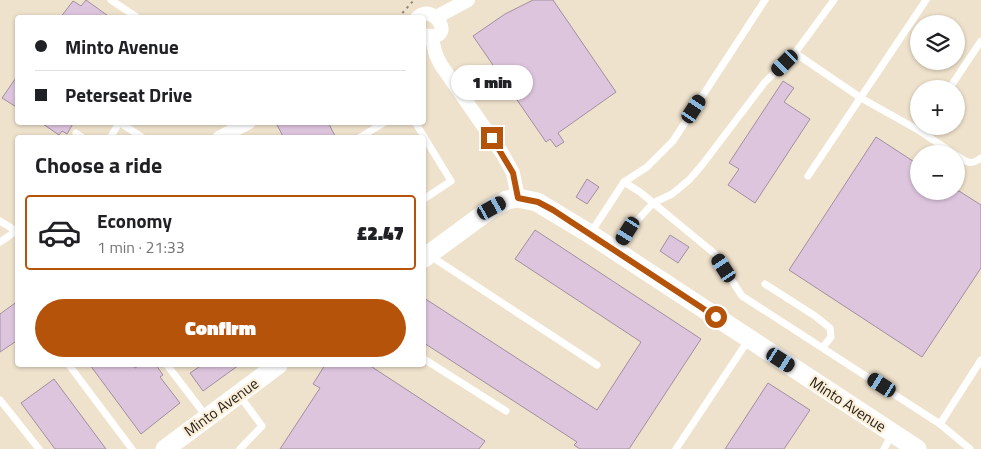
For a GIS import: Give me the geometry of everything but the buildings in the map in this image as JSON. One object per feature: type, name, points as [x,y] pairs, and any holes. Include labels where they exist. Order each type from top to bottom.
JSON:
[{"type":"street","points":[[440,15],[468,0]]},
{"type":"street","points":[[418,15],[420,12],[428,9],[440,15],[442,19],[441,28],[435,34],[427,35],[440,65],[508,163],[516,182],[518,198],[507,200],[492,208],[426,256]]},
{"type":"street","points":[[224,135],[241,125]]},
{"type":"street","name":"Minto Avenue","points":[[518,198],[538,202],[616,251],[749,339],[888,441],[917,449]]},
{"type":"street","name":"Minto Avenue","points":[[165,449],[275,367]]},
{"type":"lane","points":[[111,0],[134,15]]},
{"type":"lane","points":[[590,234],[624,182],[647,166],[673,140],[765,0]]},
{"type":"lane","points":[[616,251],[628,231],[653,203],[672,194],[689,180],[765,82],[794,53],[834,0]]},
{"type":"lane","points":[[808,176],[926,0]]},
{"type":"lane","points":[[955,80],[981,41]]},
{"type":"lane","points":[[794,53],[861,98],[910,123]]},
{"type":"lane","points":[[122,125],[138,135]]},
{"type":"lane","points":[[364,135],[380,125]]},
{"type":"lane","points":[[930,135],[943,145]]},
{"type":"lane","points":[[426,139],[451,181],[426,198]]},
{"type":"lane","points":[[965,160],[975,162],[981,158]]},
{"type":"lane","points":[[624,182],[640,192],[714,254],[742,296],[940,424],[970,449]]},
{"type":"lane","points":[[0,221],[15,230]]},
{"type":"lane","points":[[0,242],[15,232]]},
{"type":"lane","points":[[426,256],[597,365]]},
{"type":"lane","points":[[765,284],[815,316],[830,328],[831,336],[823,347]]},
{"type":"lane","points":[[676,449],[749,339]]},
{"type":"lane","points":[[426,360],[506,411]]},
{"type":"lane","points":[[940,424],[981,360]]},
{"type":"lane","points":[[70,367],[132,449]]},
{"type":"lane","points":[[169,367],[207,417]]},
{"type":"lane","points":[[239,395],[262,426],[240,449]]},
{"type":"lane","points":[[0,400],[36,448]]},
{"type":"path","points":[[401,15],[414,0]]},
{"type":"route","points":[[492,138],[513,173],[518,198],[538,202],[553,210],[716,317]]}]
